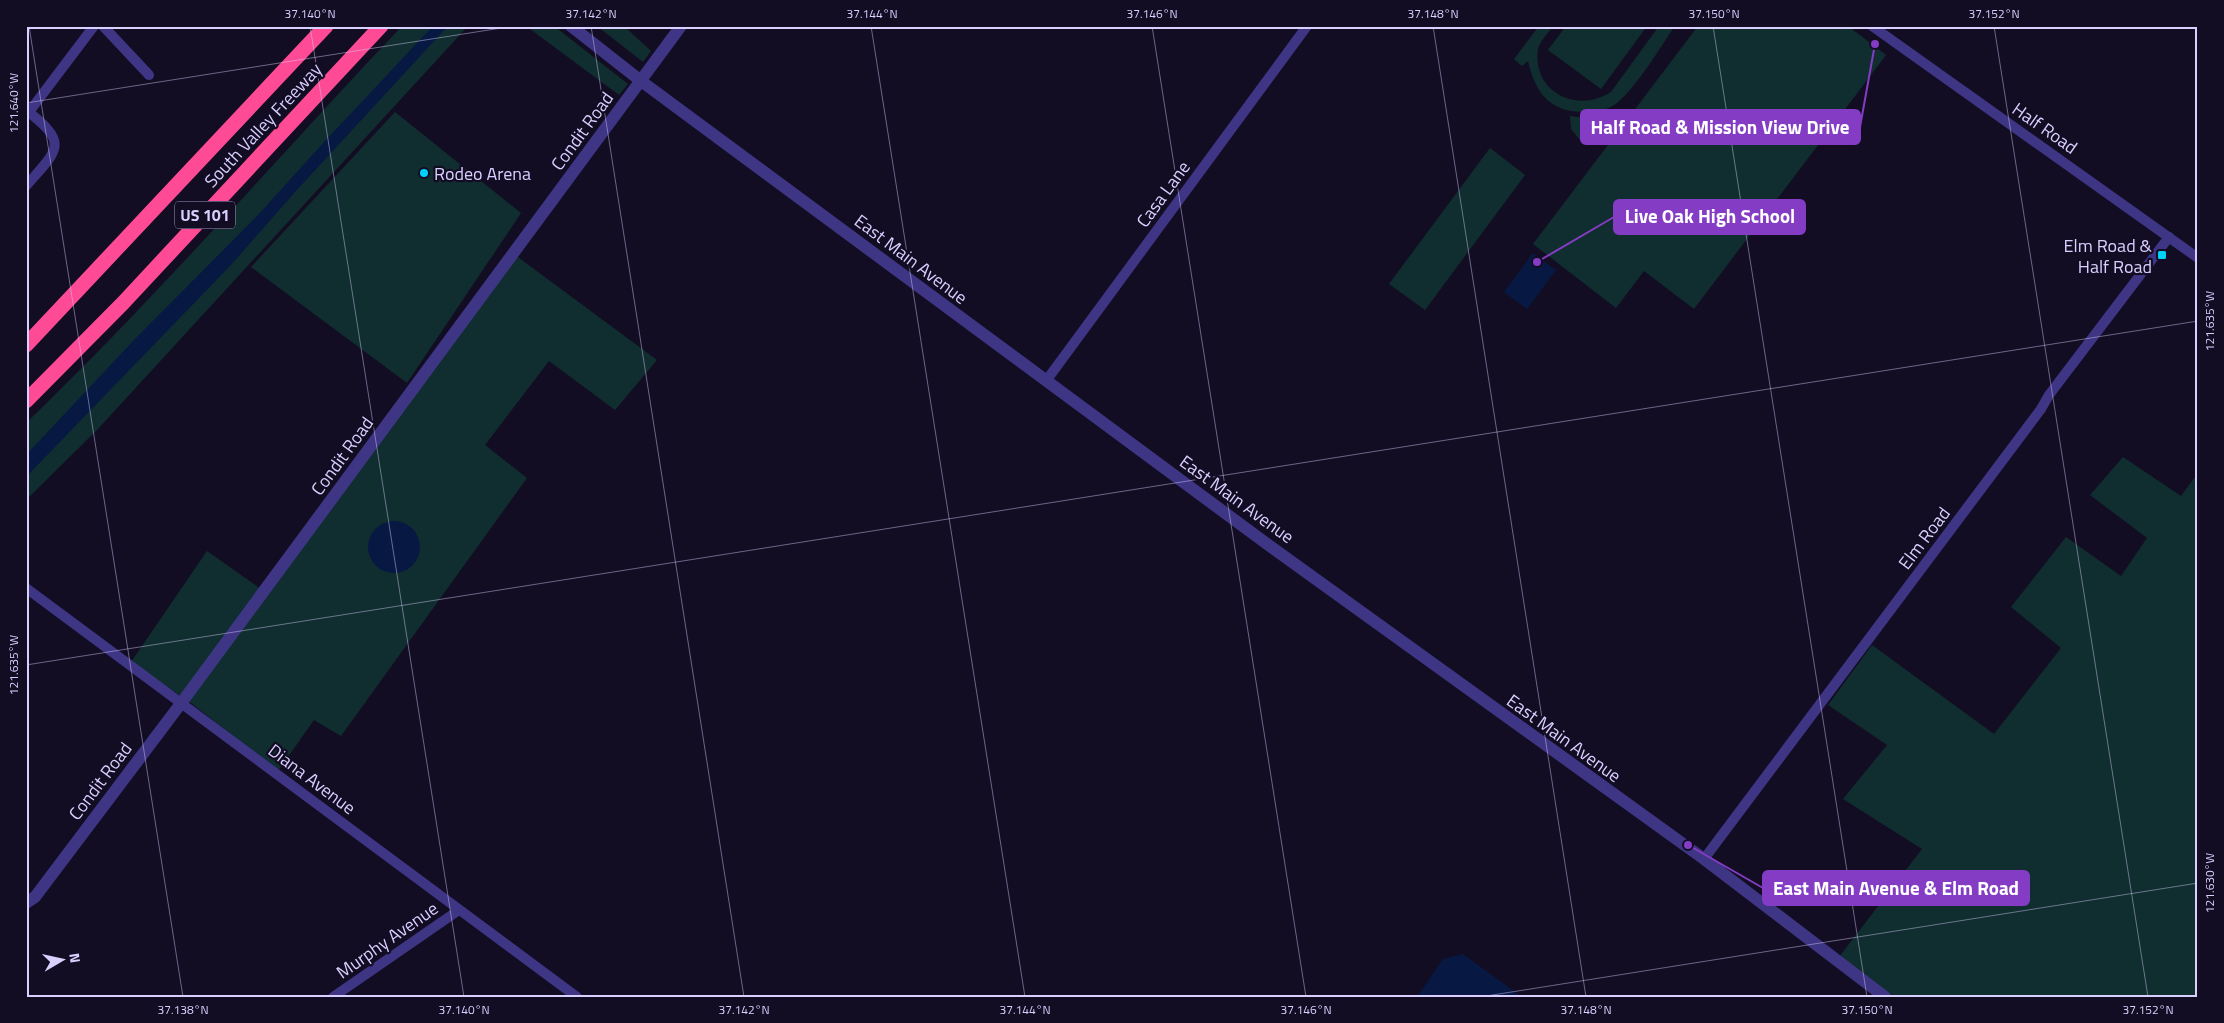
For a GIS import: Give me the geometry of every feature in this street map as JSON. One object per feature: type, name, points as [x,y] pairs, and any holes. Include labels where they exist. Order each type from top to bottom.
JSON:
[{"type":"highway","name":"South Valley Freeway","points":[[26,345],[326,26]]},
{"type":"highway","name":"South Valley Freeway","points":[[26,401],[92,335],[381,26]]},
{"type":"street","points":[[26,186],[54,154],[56,141],[50,129],[28,112],[94,26]]},
{"type":"street","points":[[103,26],[149,75]]},
{"type":"street","name":"East Main Avenue","points":[[571,26],[641,81],[1046,381],[1490,706],[1704,859],[1885,997]]},
{"type":"street","name":"Condit Road","points":[[26,903],[35,897],[182,702],[681,26]]},
{"type":"street","name":"Casa Lane","points":[[1046,381],[1307,26]]},
{"type":"street","name":"Half Road","points":[[1872,26],[2198,258]]},
{"type":"street","name":"Elm Road","points":[[1704,859],[2169,237]]},
{"type":"street","name":"Diana Avenue","points":[[26,588],[577,997]]},
{"type":"street","name":"Murphy Avenue","points":[[333,997],[459,910]]},
{"type":"green space","points":[[402,26],[468,26],[97,430],[26,500],[26,423],[170,277]]},
{"type":"green space","points":[[526,26],[554,26],[628,84],[619,95]]},
{"type":"green space","points":[[597,26],[624,26],[651,51],[643,62]]},
{"type":"green space","points":[[1539,26],[1553,26],[1542,40],[1538,49],[1538,64],[1542,77],[1549,87],[1560,95],[1584,101],[1598,98],[1611,92],[1659,26],[1675,26],[1641,77],[1617,103],[1599,111],[1588,112],[1564,109],[1547,100],[1531,73],[1528,61],[1522,66],[1514,59]]},
{"type":"green space","points":[[1566,26],[1647,26],[1601,89],[1548,50]]},
{"type":"green space","points":[[1698,26],[1848,26],[1886,55],[1694,309],[1644,271],[1616,308],[1533,244]]},
{"type":"green space","points":[[395,112],[521,213],[407,383],[251,267]]},
{"type":"green space","points":[[1570,116],[1593,119],[1596,125],[1583,144],[1571,129]]},
{"type":"green space","points":[[1490,148],[1525,175],[1425,310],[1389,284]]},
{"type":"green space","points":[[515,255],[657,360],[615,410],[549,361],[485,445],[527,478],[341,736],[314,720],[278,771],[191,703],[131,662],[207,551],[264,591]]},
{"type":"green space","points":[[2123,457],[2181,496],[2198,473],[2198,997],[1892,997],[1839,957],[1922,849],[1843,799],[1887,745],[1828,705],[1872,645],[1994,734],[2061,648],[2011,607],[2066,537],[2121,576],[2147,538],[2090,495]]},
{"type":"water","points":[[433,26],[448,26],[296,191],[231,265],[26,477],[26,455],[133,341],[257,216]]},
{"type":"water","points":[[1533,253],[1556,270],[1527,309],[1504,292]]},
{"type":"water","points":[[394,521],[408,525],[416,533],[420,547],[416,561],[408,569],[394,573],[380,569],[372,561],[368,547],[372,533],[380,525]]},
{"type":"water","points":[[1463,954],[1522,997],[1417,997],[1443,959]]},
{"type":"place","name":"Half Road & Mission View Drive","points":[[1875,44]]},
{"type":"place","name":"Rodeo Arena","points":[[424,173]]},
{"type":"place","name":"Elm Road & Half Road","points":[[2162,255]]},
{"type":"place","name":"Live Oak High School","points":[[1537,262]]},
{"type":"place","name":"East Main Avenue & Elm Road","points":[[1688,845]]}]
